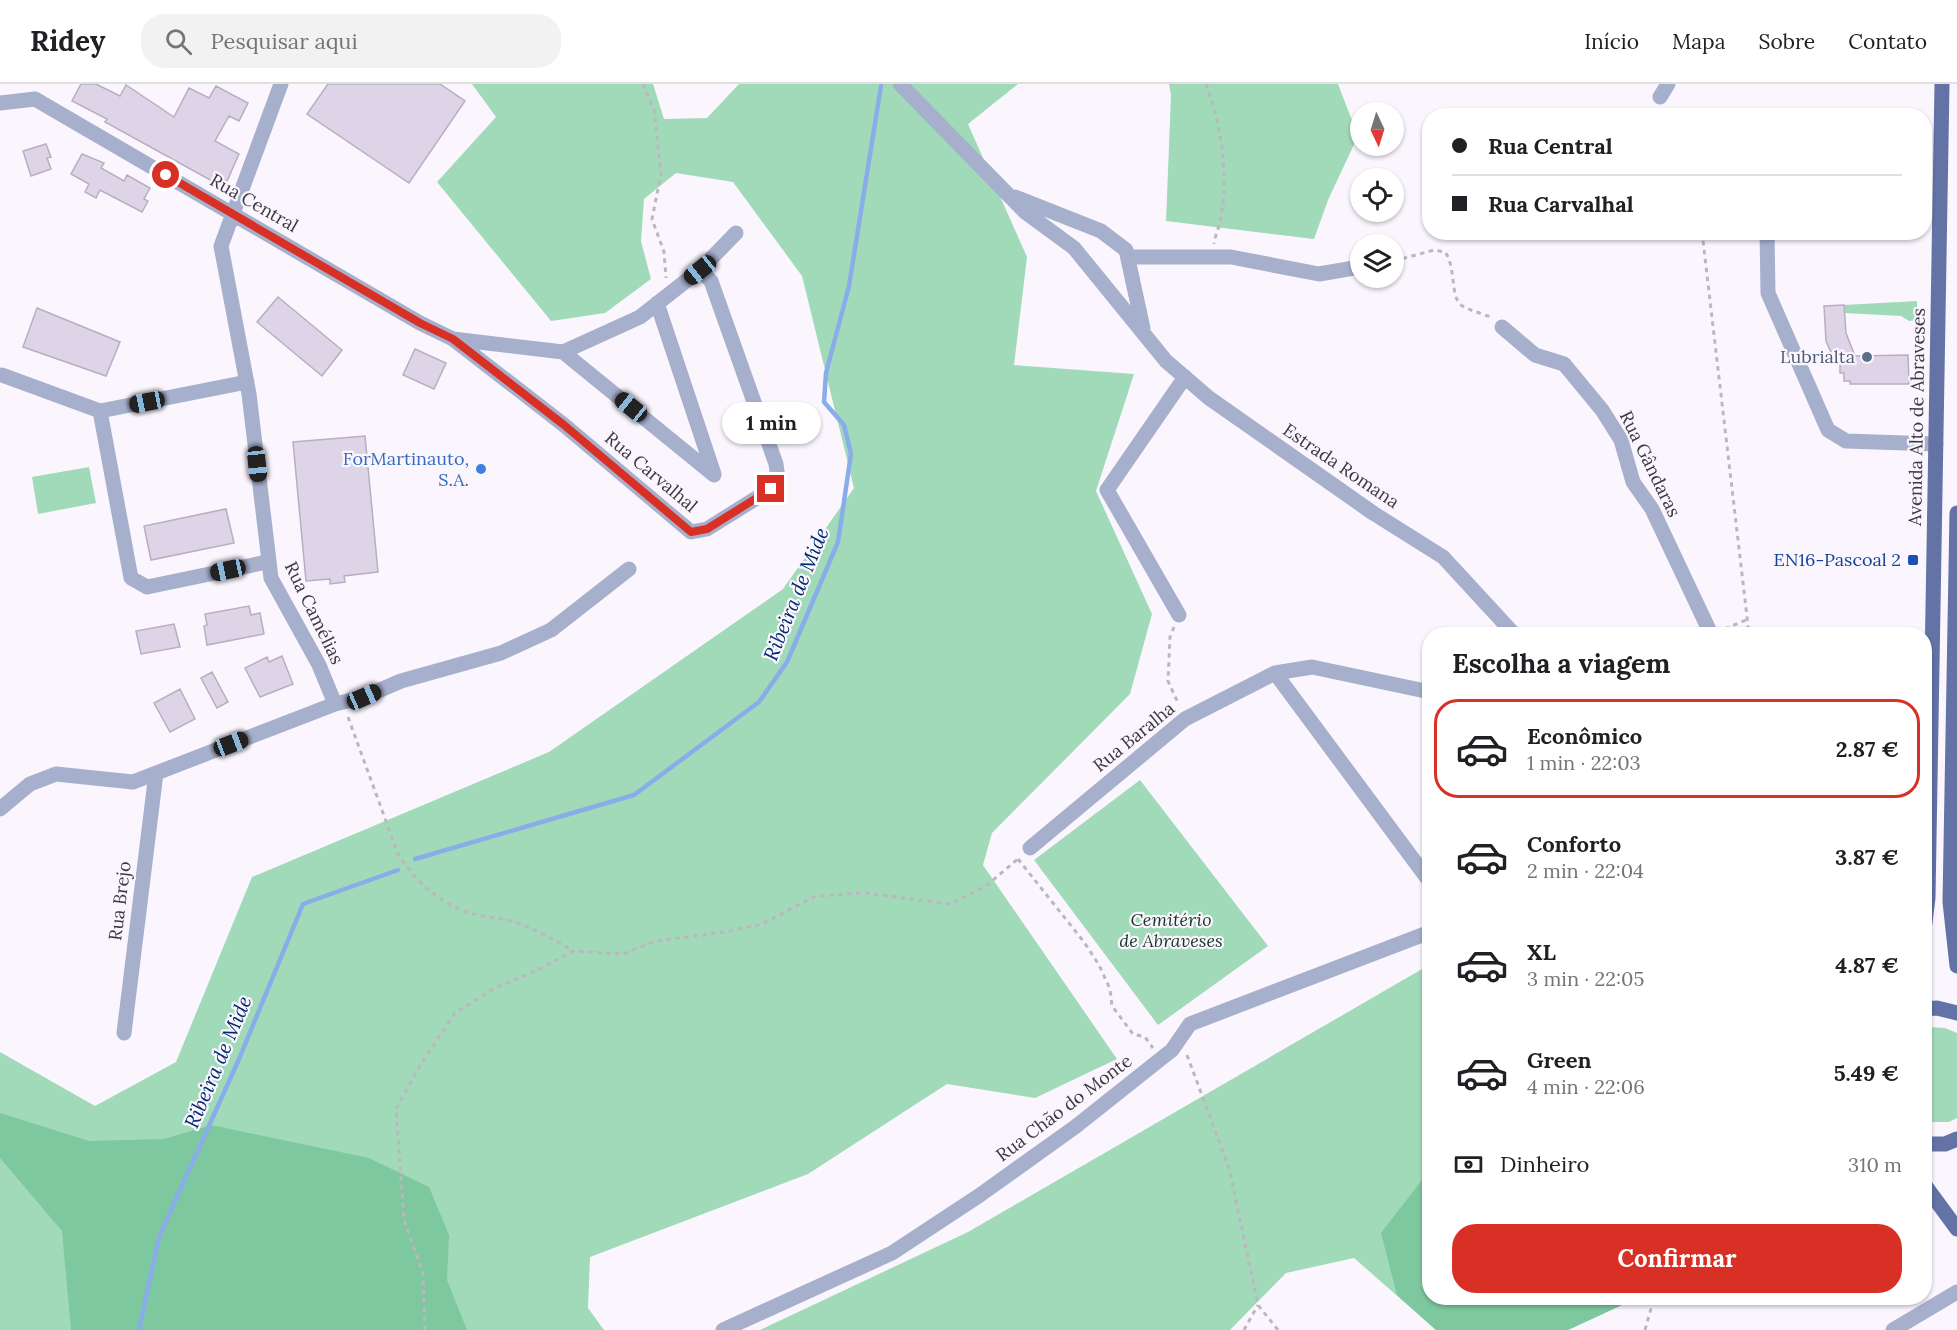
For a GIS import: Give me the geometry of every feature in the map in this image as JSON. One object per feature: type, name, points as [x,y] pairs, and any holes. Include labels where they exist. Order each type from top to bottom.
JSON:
[{"type":"main road","name":"Avenida Alto de Abraveses","points":[[1932,665],[1942,84]]},
{"type":"main road","points":[[1957,513],[1950,902],[1957,966]]},
{"type":"main road","points":[[1932,1008],[1957,1013]]},
{"type":"main road","points":[[1932,1144],[1944,1144],[1957,1139]]},
{"type":"main road","points":[[1932,1195],[1957,1229]]},
{"type":"street","name":"Rua Camélias","points":[[281,84],[274,96],[235,214],[221,246],[247,382],[267,562],[271,578],[338,704]]},
{"type":"street","name":"Estrada Romana","points":[[900,84],[1038,223],[1074,248],[1166,361],[1185,378],[1209,399],[1373,513],[1443,556],[1508,627]]},
{"type":"street","name":"Rua Central","points":[[0,103],[35,99],[420,323],[453,339]]},
{"type":"street","name":"Estrada Romana","points":[[1009,195],[1101,231],[1126,250],[1143,331]]},
{"type":"street","points":[[453,339],[563,352],[640,316],[700,270],[736,233]]},
{"type":"street","points":[[1767,240],[1768,293],[1828,430],[1846,441],[1936,444]]},
{"type":"street","points":[[1128,256],[1231,257],[1319,274],[1350,269]]},
{"type":"street","name":"Rua Carvalhal","points":[[453,339],[564,425],[691,532],[707,529],[771,489],[777,479],[776,464],[711,281],[700,270]]},
{"type":"street","points":[[563,352],[714,476],[657,303]]},
{"type":"street","name":"Rua Gândaras","points":[[1502,327],[1535,355],[1564,364],[1602,410],[1621,440],[1634,482],[1652,509],[1712,627]]},
{"type":"street","points":[[2,375],[100,411],[247,382]]},
{"type":"street","points":[[1179,615],[1107,490],[1185,378]]},
{"type":"street","points":[[100,411],[130,579],[147,587],[267,562]]},
{"type":"street","points":[[0,808],[30,784],[56,774],[133,782],[401,681],[501,653],[541,635],[588,603],[628,569]]},
{"type":"street","name":"Rua Baralha","points":[[1030,848],[1185,719],[1275,673],[1312,667],[1422,690]]},
{"type":"street","points":[[1275,673],[1422,871]]},
{"type":"street","name":"Rua Brejo","points":[[124,1033],[156,773]]},
{"type":"street","name":"Rua Chão do Monte","points":[[723,1330],[892,1253],[1008,1175],[1162,1059],[1190,1024],[1422,935]]},
{"type":"street","points":[[1893,1330],[1957,1292]]},
{"type":"path","points":[[643,84],[654,110],[661,174],[652,219],[664,252],[667,284],[671,294]]},
{"type":"path","points":[[1206,84],[1219,125],[1224,182],[1214,257]]},
{"type":"path","points":[[1703,240],[1749,627]]},
{"type":"path","points":[[1404,258],[1434,250],[1445,252],[1451,263],[1456,299],[1462,305],[1493,319],[1502,327]]},
{"type":"path","points":[[1179,615],[1170,637],[1168,681],[1185,719]]},
{"type":"path","points":[[1729,627],[1748,619]]},
{"type":"path","points":[[338,704],[398,854],[411,874],[438,898],[475,915],[513,921],[529,927],[573,951],[623,954],[656,941],[753,926],[816,896],[865,893],[950,904],[986,886],[1030,848]]},
{"type":"path","points":[[1018,859],[1084,942],[1099,965],[1110,989],[1112,1006],[1133,1034],[1145,1037],[1162,1059]]},
{"type":"path","points":[[425,1330],[423,1273],[404,1220],[396,1108],[421,1064],[455,1013],[495,988],[538,970],[573,951]]},
{"type":"path","points":[[1181,1037],[1229,1168],[1258,1305],[1278,1330]]},
{"type":"path","points":[[1244,1330],[1258,1305]]},
{"type":"path","points":[[1645,1330],[1652,1305]]},
{"type":"green space","points":[[472,84],[653,84],[664,119],[707,118],[739,84],[1018,84],[968,124],[1027,257],[1014,365],[1134,374],[1096,491],[1152,614],[1130,694],[992,833],[983,865],[1117,1059],[1035,1098],[947,1084],[808,1174],[590,1257],[588,1308],[604,1330],[0,1330],[0,1052],[95,1106],[176,1062],[252,877],[549,752],[783,589],[854,488],[802,276],[733,182],[676,173],[644,199],[641,241],[651,279],[605,313],[551,321],[437,182],[496,117]]},
{"type":"green space","points":[[1169,84],[1338,84],[1350,115],[1350,153],[1328,200],[1314,239],[1166,221],[1171,95]]},
{"type":"green space","points":[[1917,301],[1917,320],[1909,321],[1901,316],[1844,313],[1844,305]]},
{"type":"green space","points":[[89,467],[96,503],[38,514],[32,477]]},
{"type":"green space","name":"Cemitério de Abraveses","points":[[1140,780],[1268,946],[1158,1025],[1034,860]]},
{"type":"green space","points":[[1422,969],[1422,1305],[1622,1305],[1568,1330],[1436,1330],[1354,1258],[1286,1273],[1230,1330],[760,1330],[968,1232]]},
{"type":"green space","points":[[1932,1027],[1945,1028],[1957,1033],[1957,1118],[1949,1122],[1932,1122]]},
{"type":"green space","points":[[0,1113],[89,1141],[164,1139],[211,1125],[369,1158],[429,1187],[449,1235],[447,1280],[467,1330],[71,1330],[62,1231],[0,1158]]},
{"type":"green space","points":[[1422,1180],[1422,1305],[1622,1305],[1568,1330],[1436,1330],[1397,1295],[1381,1233]]},
{"type":"building","points":[[81,84],[96,84],[120,96],[126,85],[174,117],[189,88],[209,98],[216,86],[248,103],[239,121],[229,116],[215,141],[239,154],[227,181],[224,180],[221,186],[105,122],[107,119],[72,101]]},
{"type":"building","points":[[328,84],[440,84],[465,101],[409,183],[307,114]]},
{"type":"building","points":[[46,144],[51,157],[47,158],[51,169],[31,176],[23,151]]},
{"type":"building","points":[[82,154],[104,163],[101,168],[124,181],[127,175],[150,188],[144,199],[148,201],[142,212],[100,190],[96,198],[85,192],[89,184],[71,174]]},
{"type":"building","points":[[278,297],[342,350],[322,376],[257,322]]},
{"type":"building","points":[[1844,305],[1846,333],[1855,356],[1908,355],[1909,384],[1850,384],[1850,381],[1844,381],[1844,373],[1840,373],[1840,359],[1834,359],[1826,341],[1824,306]]},
{"type":"building","points":[[37,308],[120,342],[106,376],[23,347]]},
{"type":"building","points":[[415,349],[446,363],[434,389],[403,375]]},
{"type":"building","points":[[365,436],[378,572],[344,576],[345,582],[330,584],[330,579],[306,581],[293,442]]},
{"type":"building","points":[[226,509],[234,543],[151,560],[144,526]]},
{"type":"building","points":[[249,606],[251,615],[260,613],[264,634],[207,645],[205,614]]},
{"type":"building","points":[[174,624],[180,647],[141,654],[136,631]]},
{"type":"building","points":[[282,656],[293,684],[260,697],[245,668],[267,657],[269,662]]},
{"type":"building","points":[[212,672],[228,702],[217,708],[201,678]]},
{"type":"building","points":[[180,689],[195,719],[170,732],[154,703]]},
{"type":"waterway","name":"Ribeira de Mide","points":[[415,859],[634,795],[759,702],[787,662],[838,542],[851,454],[844,425],[824,402],[826,373],[849,286],[881,86]]},
{"type":"waterway","name":"Ribeira de Mide","points":[[139,1330],[159,1237],[239,1059],[303,904],[398,870]]},
{"type":"place","name":"Lubrialta","points":[[1867,357]]},
{"type":"place","name":"ForMartinauto, S.A.","points":[[481,469]]},
{"type":"place","name":"EN16-Pascoal 2","points":[[1913,560]]},
{"type":"route","points":[[166,175],[420,323],[453,339],[564,425],[691,532],[707,529],[771,489]]}]
